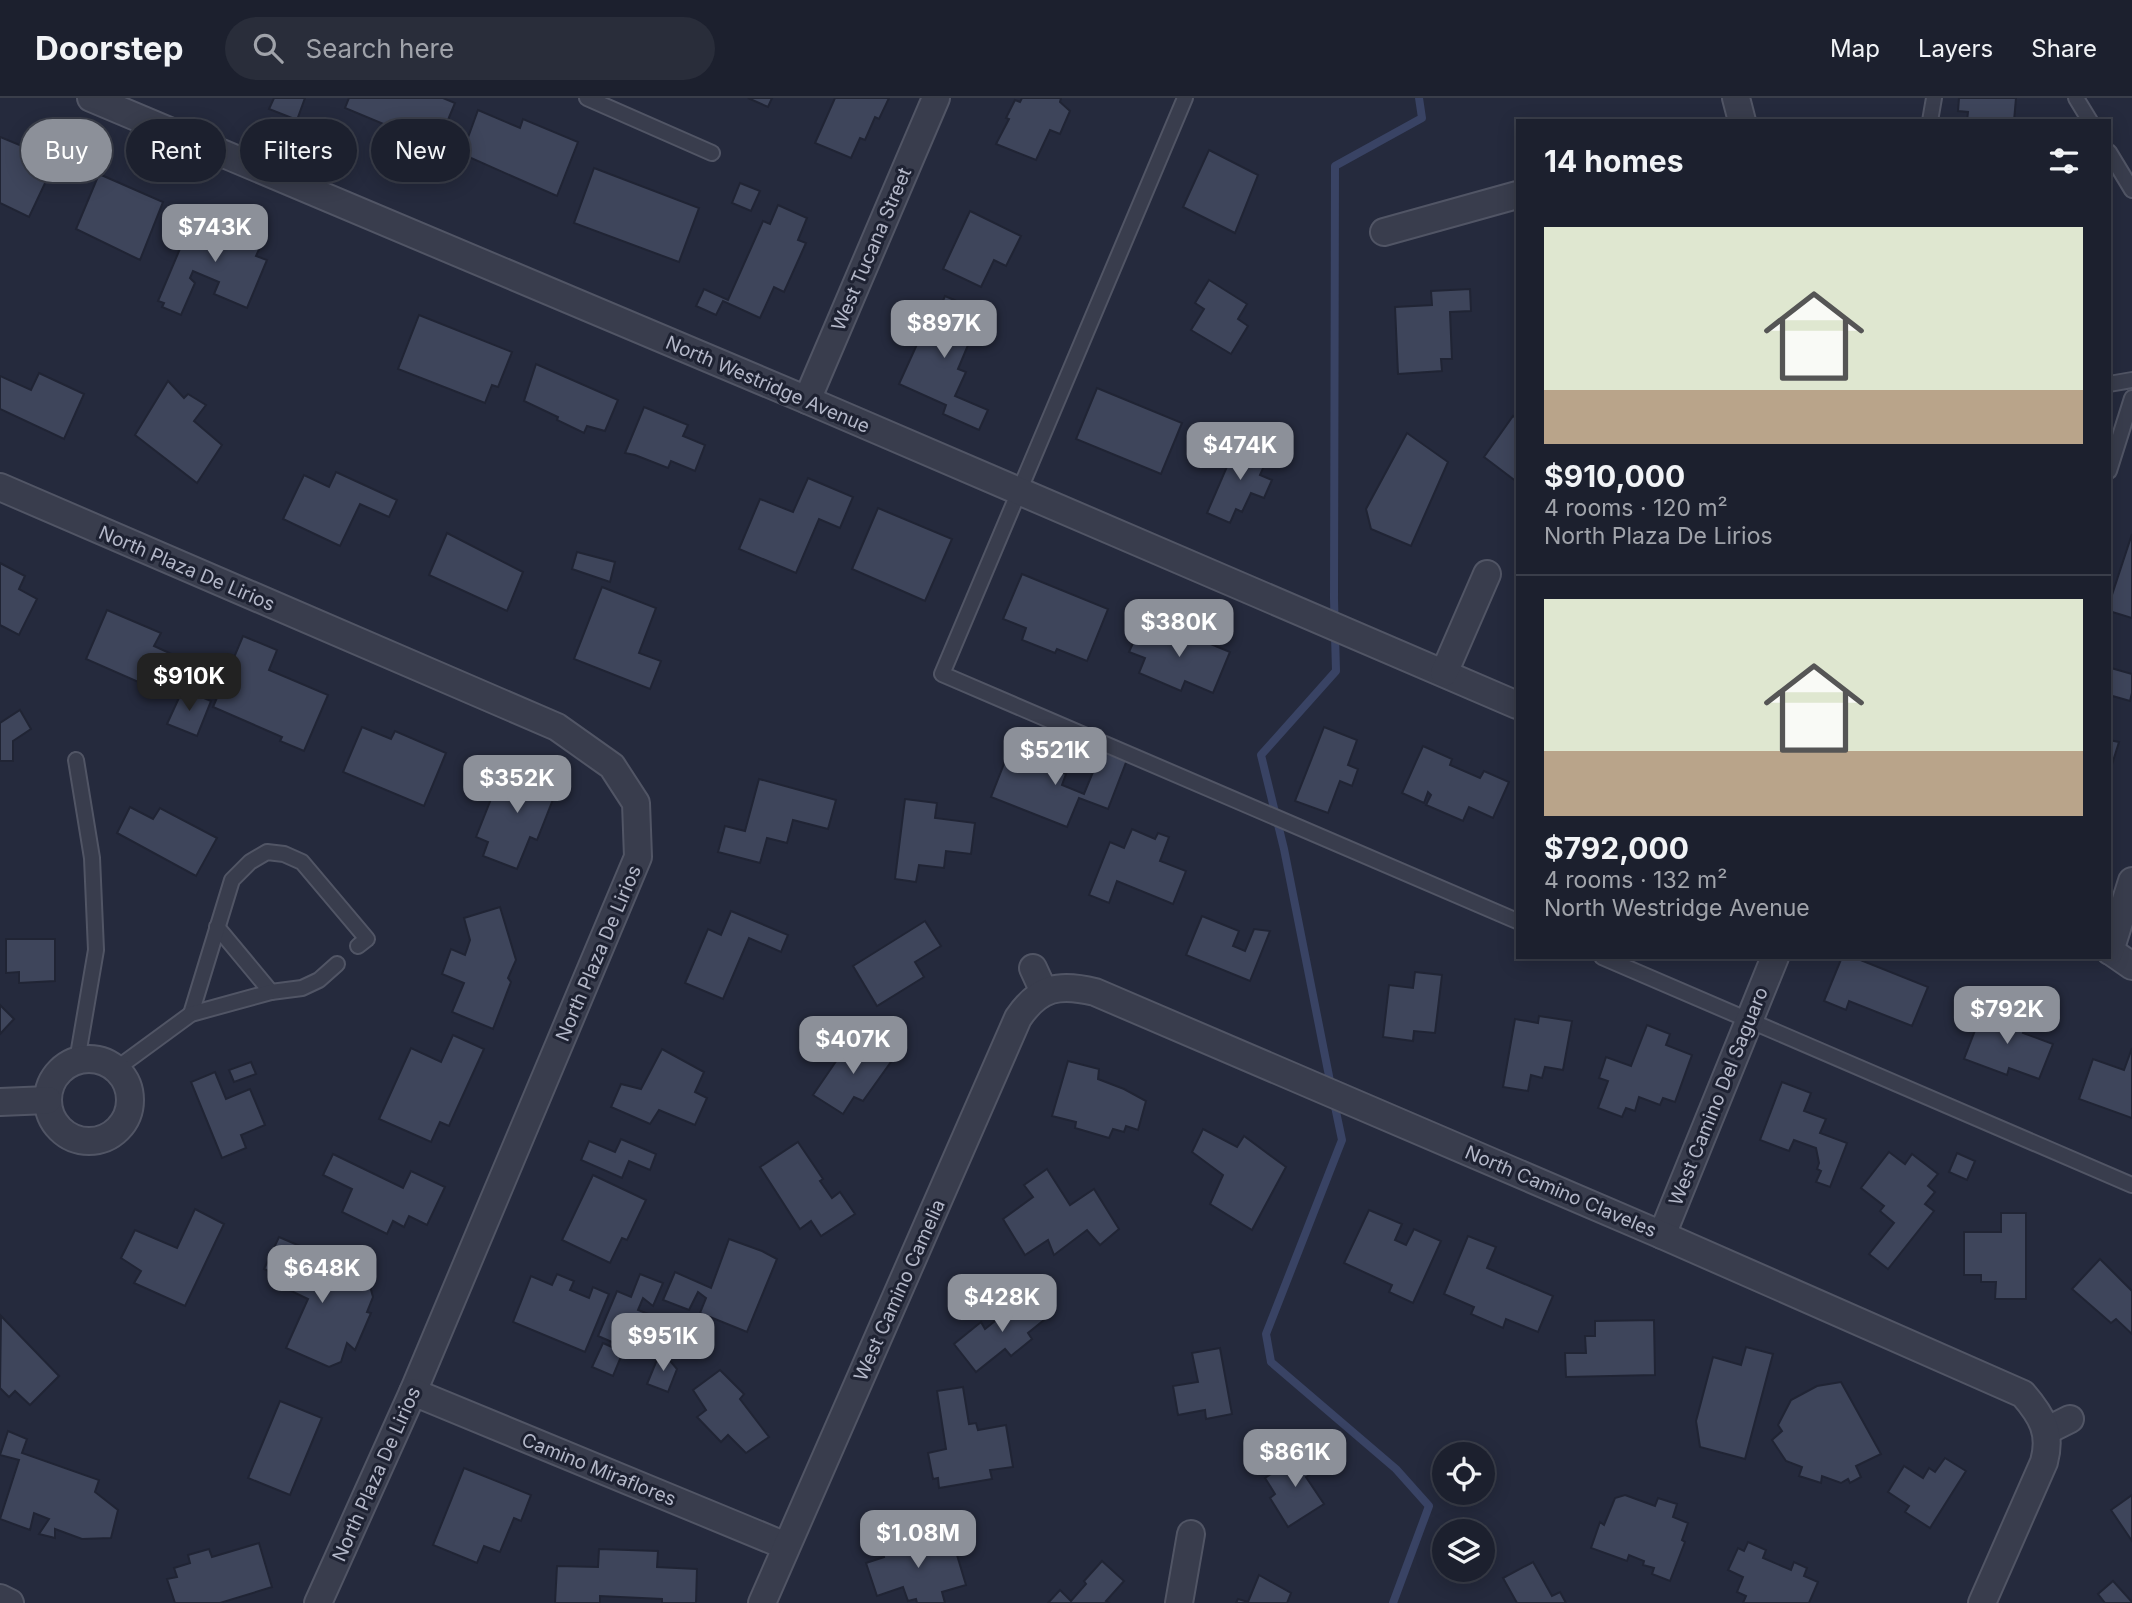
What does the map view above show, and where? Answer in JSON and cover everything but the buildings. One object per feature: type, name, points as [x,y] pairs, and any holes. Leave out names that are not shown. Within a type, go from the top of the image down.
[{"type":"street","name":"North Westridge Avenue","points":[[90,98],[807,400],[1516,705]]},
{"type":"street","name":"West Tucana Street","points":[[807,400],[936,98]]},
{"type":"street","points":[[1736,98],[1741,119]]},
{"type":"street","points":[[1384,232],[1516,195]]},
{"type":"street","name":"North Plaza De Lirios","points":[[0,487],[557,727],[612,766],[636,803],[638,857],[413,1392],[318,1603]]},
{"type":"street","points":[[1444,673],[1487,574]]},
{"type":"street","points":[[2111,945],[2132,882]]},
{"type":"street","points":[[2111,952],[2132,966]]},
{"type":"street","name":"West Camino Del Saguaro","points":[[1662,1235],[1774,959]]},
{"type":"street","points":[[1033,968],[1047,991]]},
{"type":"street","name":"North Camino Claveles","points":[[1047,991],[1063,987],[1095,992],[2012,1388],[2023,1394],[2035,1408],[2046,1432]]},
{"type":"street","name":"West Camino Camelia","points":[[762,1603],[1018,1018],[1027,1004],[1047,991]]},
{"type":"street","points":[[90,1059],[104,1062],[116,1069],[130,1092],[130,1106],[117,1130],[106,1138],[93,1141],[66,1135],[56,1126],[50,1113],[50,1087],[56,1076],[77,1061],[90,1059]]},
{"type":"street","points":[[0,1102],[48,1100]]},
{"type":"street","name":"Camino Miraflores","points":[[413,1392],[786,1546]]},
{"type":"street","points":[[1982,1603],[2044,1462],[2048,1446],[2046,1432],[2070,1419]]},
{"type":"street","points":[[1179,1603],[1191,1534]]},
{"type":"street","points":[[0,1598],[10,1603]]},
{"type":"lane","points":[[587,98],[712,153]]},
{"type":"lane","points":[[1185,98],[942,674],[1516,921]]},
{"type":"lane","points":[[1930,119],[1934,98]]},
{"type":"lane","points":[[2076,98],[2089,119]]},
{"type":"lane","points":[[2111,155],[2132,190]]},
{"type":"lane","points":[[2111,384],[2132,380]]},
{"type":"lane","points":[[2111,465],[2132,398]]},
{"type":"lane","points":[[76,760],[92,858],[96,950],[77,1061]]},
{"type":"lane","points":[[191,1014],[232,880],[250,862],[267,852],[284,854],[302,862],[367,939],[358,946]]},
{"type":"lane","points":[[217,927],[271,992]]},
{"type":"lane","points":[[1607,959],[2132,1185]]},
{"type":"lane","points":[[116,1069],[191,1014],[271,992],[302,988],[319,979],[337,964]]},
{"type":"waterway","points":[[1331,1086],[1284,849],[1261,755],[1336,671],[1335,166],[1422,118],[1419,98]]},
{"type":"waterway","points":[[1334,1102],[1342,1140],[1266,1334],[1271,1362],[1396,1469],[1429,1506],[1393,1603]]}]
